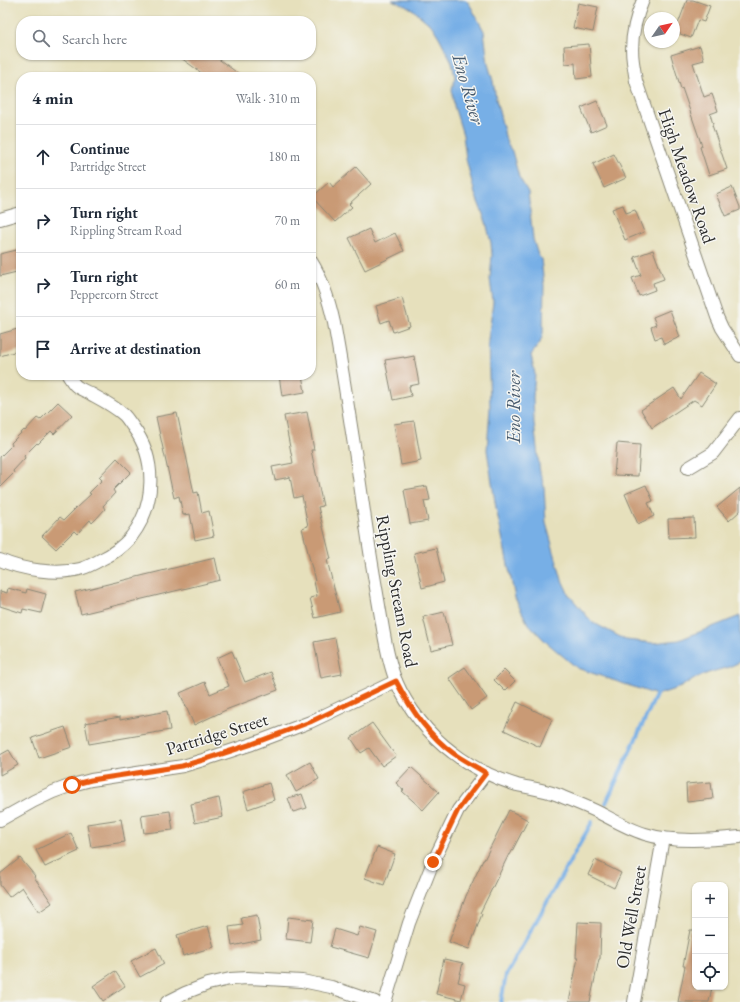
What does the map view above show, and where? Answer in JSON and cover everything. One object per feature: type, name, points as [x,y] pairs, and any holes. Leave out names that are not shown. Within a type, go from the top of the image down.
[{"type":"street","name":"High Meadow Road","points":[[643,0],[637,17],[633,41],[633,61],[636,81],[717,317],[722,328],[740,356]]},
{"type":"street","points":[[0,219],[16,214]]},
{"type":"street","name":"Rippling Stream Road","points":[[316,271],[329,301],[334,323],[377,598],[389,660],[396,681],[404,697],[415,713],[439,741],[452,753],[486,773],[515,784],[554,794],[585,806],[639,832],[663,838],[713,840],[740,837]]},
{"type":"street","points":[[0,560],[19,567],[45,570],[66,571],[80,569],[105,558],[120,547],[131,537],[145,511],[151,485],[150,468],[140,436],[124,415],[110,404],[76,385],[72,380]]},
{"type":"street","points":[[688,468],[713,453],[740,418]]},
{"type":"street","name":"Partridge Street","points":[[0,820],[52,792],[72,785],[91,780],[182,766],[252,744],[310,722],[396,681]]},
{"type":"street","points":[[385,1002],[409,923],[433,862],[458,810],[486,773]]},
{"type":"street","name":"Old Well Street","points":[[634,1002],[663,838]]},
{"type":"street","points":[[167,1002],[208,984],[230,978],[302,981],[331,987],[375,1002]]},
{"type":"water","name":"Eno River","points":[[392,0],[466,0],[484,31],[488,64],[507,144],[512,151],[519,177],[528,192],[533,239],[538,255],[541,259],[544,285],[543,334],[540,343],[531,355],[535,374],[533,397],[534,423],[540,473],[544,486],[546,523],[562,580],[569,595],[592,622],[626,640],[653,643],[679,640],[740,616],[740,662],[693,679],[681,687],[657,695],[577,668],[545,641],[527,622],[515,598],[496,508],[487,450],[490,408],[488,340],[493,302],[490,279],[492,255],[491,243],[486,222],[475,194],[466,159],[463,135],[454,106],[452,89],[455,77],[452,62],[432,26],[412,9]]},
{"type":"building","points":[[687,0],[693,0],[710,6],[704,22],[698,20],[691,38],[680,34],[680,19]]},
{"type":"building","points":[[578,3],[598,7],[593,32],[573,28]]},
{"type":"building","points":[[589,44],[592,77],[576,79],[575,63],[565,64],[564,46]]},
{"type":"building","points":[[700,46],[704,60],[693,63],[704,97],[712,94],[718,111],[710,114],[712,125],[727,169],[709,175],[700,147],[702,146],[682,88],[681,89],[671,55]]},
{"type":"building","points":[[184,60],[220,60],[236,72],[200,72]]},
{"type":"building","points":[[597,101],[607,125],[591,132],[581,108]]},
{"type":"building","points":[[614,154],[626,178],[604,188],[593,164]]},
{"type":"building","points":[[356,167],[371,184],[349,204],[352,207],[335,222],[316,201],[316,193],[329,182],[333,187]]},
{"type":"building","points":[[732,187],[740,210],[725,216],[716,194]]},
{"type":"building","points":[[623,205],[626,213],[635,210],[644,232],[625,240],[612,209]]},
{"type":"building","points":[[369,229],[375,243],[395,233],[404,251],[365,270],[349,238]]},
{"type":"building","points":[[16,250],[16,272],[0,276],[0,254]]},
{"type":"building","points":[[653,250],[664,279],[653,283],[655,290],[639,296],[632,278],[641,275],[634,257]]},
{"type":"building","points":[[402,298],[410,326],[393,332],[389,320],[381,323],[376,306]]},
{"type":"building","points":[[670,310],[680,337],[664,344],[661,337],[655,339],[651,327],[656,325],[653,317]]},
{"type":"building","points":[[16,329],[16,351],[0,356],[0,334]]},
{"type":"building","points":[[414,356],[419,384],[409,386],[411,396],[393,400],[385,360]]},
{"type":"building","points":[[699,373],[716,384],[702,405],[694,400],[652,428],[641,410],[674,388],[681,399]]},
{"type":"building","points":[[280,380],[303,380],[305,392],[282,396]]},
{"type":"building","points":[[58,402],[72,415],[54,434],[51,431],[24,456],[25,458],[13,471],[14,473],[0,487],[0,457],[24,430],[25,431],[37,418],[40,420]]},
{"type":"building","points":[[307,412],[314,450],[311,450],[323,506],[318,507],[331,559],[327,560],[340,612],[315,618],[310,598],[317,596],[315,581],[302,528],[308,526],[302,496],[294,498],[290,477],[275,480],[272,467],[293,463],[284,416]]},
{"type":"building","points":[[177,413],[194,493],[198,492],[202,513],[209,511],[214,536],[195,540],[190,514],[183,515],[179,496],[174,498],[156,417]]},
{"type":"building","points":[[414,421],[421,461],[401,465],[394,424]]},
{"type":"building","points":[[617,443],[640,445],[638,476],[614,475]]},
{"type":"building","points":[[117,458],[131,472],[113,490],[115,493],[103,506],[105,509],[96,519],[92,523],[90,520],[77,534],[74,531],[56,549],[42,536],[60,517],[64,520],[91,494],[89,493],[102,480],[99,477]]},
{"type":"building","points":[[646,485],[653,501],[648,503],[654,516],[638,524],[625,494]]},
{"type":"building","points":[[427,486],[430,500],[424,501],[428,521],[410,524],[404,490]]},
{"type":"building","points":[[740,488],[740,511],[729,521],[717,507]]},
{"type":"building","points":[[694,518],[695,537],[669,538],[668,519]]},
{"type":"building","points":[[436,548],[444,582],[422,588],[414,553]]},
{"type":"building","points":[[215,558],[220,580],[81,614],[75,592]]},
{"type":"building","points":[[8,588],[26,593],[27,589],[46,594],[41,613],[23,609],[22,613],[0,606],[0,591],[7,593]]},
{"type":"building","points":[[444,612],[452,645],[431,650],[423,617]]},
{"type":"building","points":[[335,638],[342,674],[321,678],[314,642]]},
{"type":"building","points":[[232,651],[245,682],[271,672],[278,690],[228,709],[194,725],[180,693],[205,682],[210,694],[229,686],[217,658]]},
{"type":"building","points":[[465,667],[487,698],[471,710],[449,678]]},
{"type":"building","points":[[504,670],[515,681],[505,691],[494,680]]},
{"type":"building","points":[[517,702],[552,719],[540,747],[504,730]]},
{"type":"building","points":[[167,711],[170,730],[89,744],[85,723],[120,717],[120,720]]},
{"type":"building","points":[[372,723],[396,756],[382,766],[369,748],[361,753],[351,738]]},
{"type":"building","points":[[65,727],[72,747],[39,758],[32,738]]},
{"type":"building","points":[[9,750],[18,765],[0,775],[0,755]]},
{"type":"building","points":[[310,762],[319,779],[296,792],[287,775]]},
{"type":"building","points":[[411,767],[439,792],[423,810],[402,791],[404,790],[396,783]]},
{"type":"building","points":[[711,782],[713,799],[687,802],[686,784]]},
{"type":"building","points":[[269,783],[274,800],[248,809],[243,792]]},
{"type":"building","points":[[302,794],[307,808],[293,812],[288,798]]},
{"type":"building","points":[[219,798],[223,817],[195,823],[191,804]]},
{"type":"building","points":[[509,810],[528,820],[510,855],[509,854],[480,913],[482,914],[469,949],[449,942],[466,896]]},
{"type":"building","points":[[170,811],[173,830],[144,833],[141,815]]},
{"type":"building","points":[[121,819],[125,842],[91,847],[87,824]]},
{"type":"building","points":[[71,833],[79,851],[45,867],[36,850]]},
{"type":"building","points":[[377,847],[395,854],[384,885],[365,878]]},
{"type":"building","points":[[20,858],[35,876],[34,877],[52,903],[39,912],[22,887],[9,897],[0,885],[0,874]]},
{"type":"building","points":[[595,860],[621,873],[614,888],[588,875]]},
{"type":"building","points":[[257,915],[261,940],[232,946],[229,927],[243,925],[241,918]]},
{"type":"building","points":[[288,917],[313,920],[310,942],[286,939]]},
{"type":"building","points":[[578,922],[601,923],[600,959],[590,1002],[569,1002],[578,958],[576,958]]},
{"type":"building","points":[[208,926],[214,947],[183,956],[177,935]]},
{"type":"building","points":[[360,927],[377,932],[369,958],[330,947],[335,929],[357,936]]},
{"type":"building","points":[[690,930],[692,930],[692,990],[711,990],[709,1002],[678,1002],[685,966],[683,966]]},
{"type":"building","points":[[156,948],[164,964],[140,977],[131,961]]},
{"type":"building","points":[[444,959],[463,963],[458,982],[465,984],[461,1000],[436,994]]},
{"type":"building","points":[[115,971],[125,986],[103,1001],[93,986]]},
{"type":"waterway","points":[[606,803],[658,691]]},
{"type":"waterway","points":[[501,1002],[506,975],[592,822]]},
{"type":"route","points":[[72,785],[91,780],[182,766],[203,760],[252,744],[310,722],[396,681],[404,697],[415,713],[439,741],[452,753],[486,773],[458,810],[433,862]]}]
